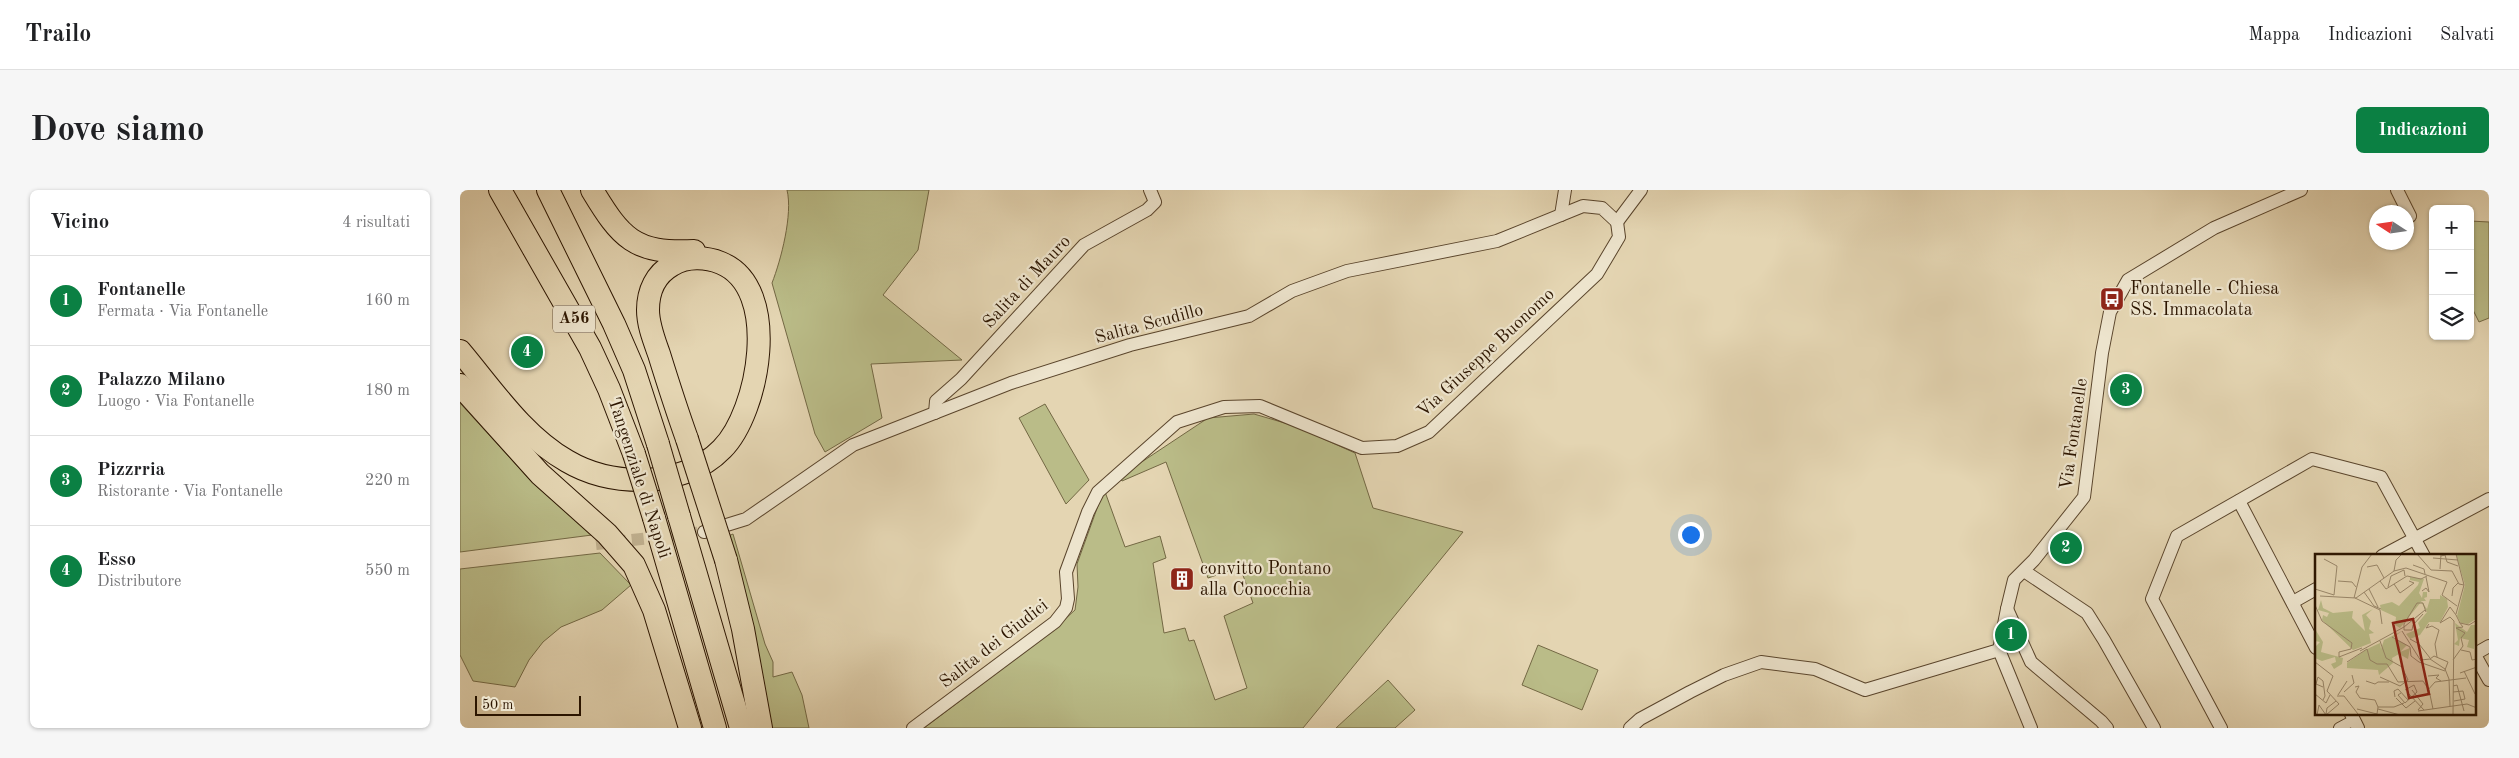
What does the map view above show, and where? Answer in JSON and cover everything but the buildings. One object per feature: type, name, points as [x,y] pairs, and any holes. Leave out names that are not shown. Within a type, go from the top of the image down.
[{"type":"highway","name":"Tangenziale di Napoli","points":[[500,190],[590,348],[609,389],[634,454],[715,728]]},
{"type":"highway","name":"Tangenziale di Napoli","points":[[548,190],[614,324],[634,370],[658,444],[741,728]]},
{"type":"highway","points":[[460,364],[534,448],[553,463],[594,482],[640,490],[674,486],[708,472],[731,452],[742,439],[757,410],[766,358],[764,316],[754,280],[739,263],[720,254],[701,250],[663,252],[642,246],[614,226],[592,190]]},
{"type":"highway","points":[[460,351],[529,432],[567,462],[599,474],[623,479],[651,480],[688,471],[714,456],[736,432],[747,411],[756,371],[758,328],[749,292],[739,275],[715,261],[694,258],[674,263],[655,281],[648,300],[648,321],[687,439],[726,560],[743,629],[761,728]]},
{"type":"highway","points":[[460,385],[540,474],[607,534],[634,565],[654,610],[690,728]]},
{"type":"street","name":"Salita di Mauro","points":[[934,413],[936,401],[961,378],[1084,245],[1155,202],[1150,190]]},
{"type":"street","points":[[1561,215],[1565,190]]},
{"type":"street","points":[[1617,222],[1641,190]]},
{"type":"street","name":"Via Fontanelle","points":[[1999,650],[2014,580],[2024,571],[2084,497],[2102,353],[2110,312],[2128,280],[2214,228],[2301,190]]},
{"type":"street","points":[[2397,190],[2404,205]]},
{"type":"street","name":"Salita Scudillo","points":[[704,532],[746,518],[853,445],[1011,383],[1130,345],[1249,316],[1292,292],[1347,271],[1497,241],[1583,206],[1602,208],[1617,222]]},
{"type":"street","name":"Via Giuseppe Buonomo","points":[[1066,572],[1088,512],[1098,492],[1177,422],[1224,407],[1260,406],[1362,448],[1398,446],[1429,432],[1597,274],[1618,237],[1617,222]]},
{"type":"street","points":[[2221,728],[2152,599],[2177,536],[2312,459],[2381,477],[2423,554]]},
{"type":"street","points":[[2386,554],[2489,499]]},
{"type":"street","points":[[2239,501],[2315,646]]},
{"type":"street","points":[[2024,571],[2087,613],[2154,728]]},
{"type":"street","name":"Salita dei Giudici","points":[[913,728],[1055,622],[1066,608],[1068,599],[1066,572]]},
{"type":"street","points":[[2293,602],[2315,590]]},
{"type":"street","points":[[2007,609],[2031,662],[2102,721],[2107,728]]},
{"type":"street","points":[[2476,653],[2489,646]]},
{"type":"street","points":[[1630,728],[1640,719],[1690,692],[1724,675],[1761,662],[1815,669],[1865,690],[1999,650],[2031,728]]},
{"type":"street","points":[[2476,656],[2489,680]]},
{"type":"street","points":[[2339,728],[2357,719]]},
{"type":"green space","points":[[787,190],[929,190],[918,250],[883,295],[962,360],[871,364],[882,418],[825,452],[815,434],[772,283],[779,262],[787,224]]},
{"type":"green space","points":[[2474,221],[2489,222],[2489,318],[2479,322],[2474,312]]},
{"type":"green space","points":[[460,403],[530,480],[592,535],[460,552]]},
{"type":"green space","points":[[1045,404],[1089,480],[1066,504],[1019,418]]},
{"type":"green space","points":[[1254,414],[1295,426],[1355,453],[1373,508],[1463,532],[1303,728],[924,728],[1051,632],[1075,610],[1078,587],[1077,564],[1104,489],[1125,547],[1160,536],[1166,558],[1153,563],[1164,633],[1185,628],[1189,641],[1194,640],[1215,700],[1247,688],[1224,616],[1253,603],[1240,567],[1208,578],[1166,462],[1122,481],[1119,477],[1208,418]]},
{"type":"green space","points":[[733,534],[765,644],[773,662],[773,677],[792,672],[802,695],[809,728],[771,728],[726,537]]},
{"type":"green space","points":[[600,553],[631,585],[602,610],[561,627],[543,642],[529,660],[515,687],[473,681],[460,655],[460,569]]},
{"type":"green space","points":[[1538,645],[1598,670],[1582,710],[1522,685]]},
{"type":"green space","points":[[1388,680],[1415,710],[1395,728],[1336,728]]},
{"type":"tunnel","points":[[596,544],[704,532]]},
{"type":"place","name":"Fontanelle - Chiesa SS. Immacolata","points":[[2112,299]]},
{"type":"place","name":"Esso","points":[[527,352]]},
{"type":"place","name":"Pizzrria","points":[[2126,390]]},
{"type":"place","name":"Palazzo Milano","points":[[2066,548]]},
{"type":"place","name":"convitto Pontano alla Conocchia","points":[[1182,579]]},
{"type":"place","name":"Fontanelle","points":[[2011,635]]}]
